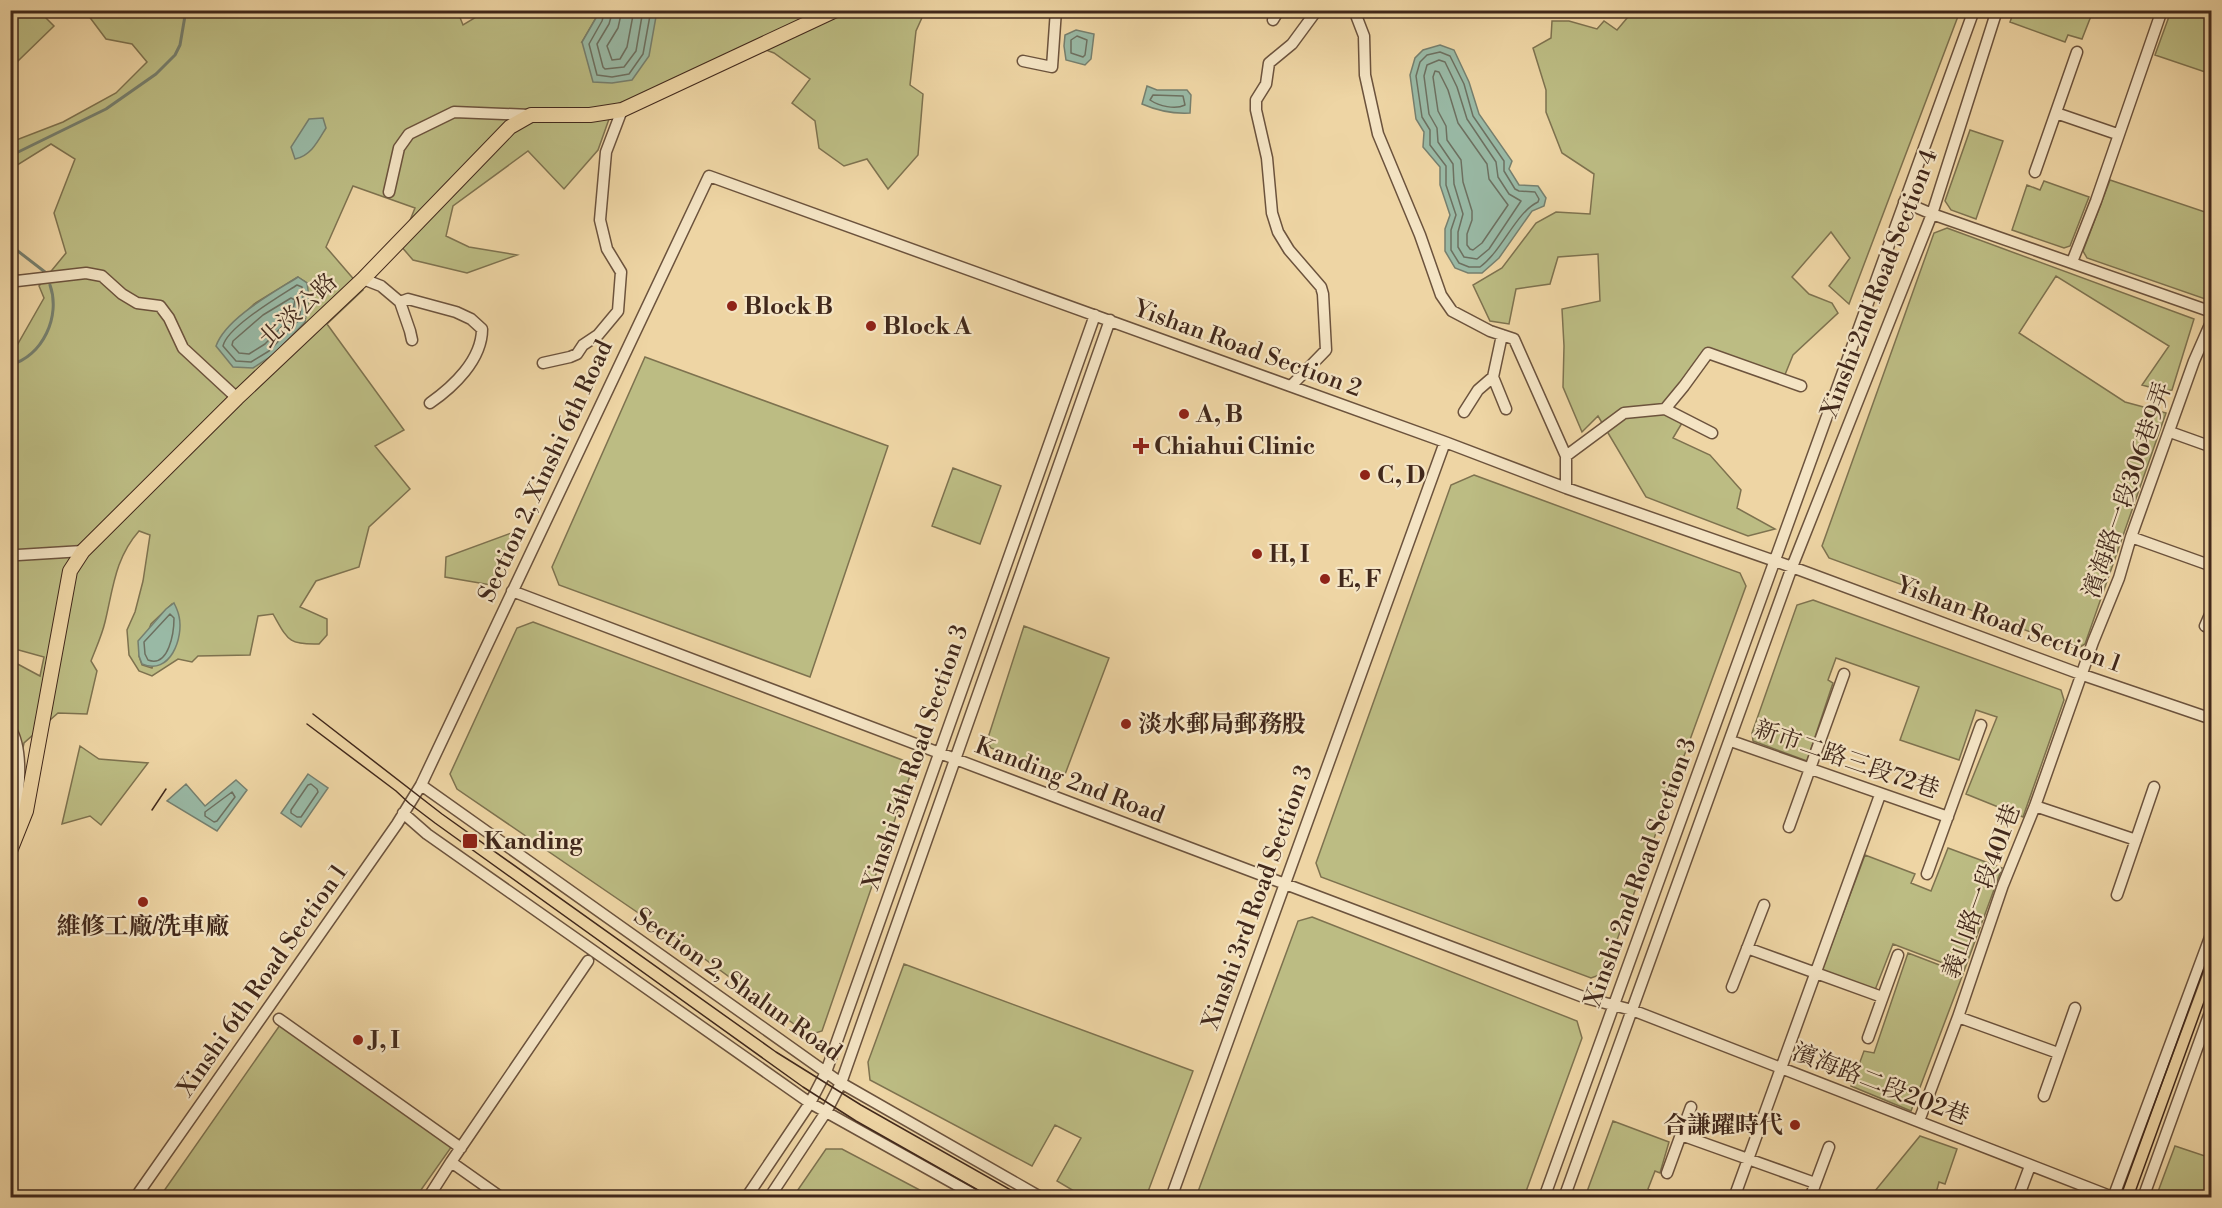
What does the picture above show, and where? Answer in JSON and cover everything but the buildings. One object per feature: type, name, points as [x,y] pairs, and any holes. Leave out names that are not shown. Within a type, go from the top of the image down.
[{"type":"main road","points":[[531,115],[590,115],[622,110],[836,10]]},
{"type":"main road","name":"北淡公路","points":[[11,850],[26,811],[70,571],[83,551],[237,398],[363,279],[510,127],[531,115]]},
{"type":"street","points":[[1023,61],[1052,67],[1056,10]]},
{"type":"street","points":[[1291,386],[1326,350],[1323,294],[1321,287],[1289,250],[1278,232],[1272,213],[1267,158],[1256,110],[1256,100],[1266,84],[1269,63],[1292,44],[1317,10]]},
{"type":"street","points":[[1354,10],[1364,36],[1365,75],[1378,134],[1420,235],[1441,295],[1452,310],[1514,339],[1566,456],[1566,488]]},
{"type":"street","name":"Xinshi 2nd Road Section 4","points":[[1773,561],[1974,10]]},
{"type":"street","name":"Xinshi 2nd Road Section 4","points":[[1792,567],[1932,214],[1997,10]]},
{"type":"street","points":[[2072,262],[2096,201],[2117,134],[2162,10]]},
{"type":"street","points":[[2035,172],[2078,52]]},
{"type":"street","points":[[543,363],[577,354],[583,345],[598,335],[618,311],[621,272],[607,249],[600,220],[606,152],[622,110]]},
{"type":"street","points":[[389,192],[399,148],[409,134],[454,112],[531,115]]},
{"type":"street","points":[[2056,113],[2117,134]]},
{"type":"street","name":"Yishan Road Section 2","points":[[709,176],[1773,561]]},
{"type":"street","name":"Section 2, Xinshi 6th Road","points":[[421,785],[709,176]]},
{"type":"street","points":[[1905,202],[1932,214],[2211,312]]},
{"type":"street","points":[[10,276],[18,281],[86,273],[102,276],[122,294],[137,303],[160,306],[169,318],[183,348],[237,398]]},
{"type":"street","points":[[363,279],[381,286],[400,302],[412,340]]},
{"type":"street","points":[[400,302],[408,299],[456,312],[471,319],[482,329],[482,338],[471,363],[447,391],[430,404]]},
{"type":"street","name":"Xinshi 5th Road Section 3","points":[[746,1197],[810,1103],[826,1072],[1095,315]]},
{"type":"street","name":"Xinshi 5th Road Section 3","points":[[769,1197],[826,1112],[841,1083],[1110,320]]},
{"type":"street","name":"濱海路一段306巷9弄","points":[[2083,675],[2194,361],[2211,320]]},
{"type":"street","points":[[1502,335],[1493,376],[1506,409]]},
{"type":"street","points":[[1665,409],[1708,353],[1801,386]]},
{"type":"street","points":[[1464,412],[1478,390],[1493,376]]},
{"type":"street","points":[[1566,456],[1624,413],[1665,409],[1712,433]]},
{"type":"street","points":[[2170,432],[2211,447]]},
{"type":"street","name":"Xinshi 3rd Road Section 3","points":[[1171,1197],[1444,442]]},
{"type":"street","points":[[2131,537],[2211,566]]},
{"type":"street","points":[[10,553],[18,555],[83,551]]},
{"type":"street","name":"Yishan Road Section 1","points":[[1773,561],[2083,675],[2211,719]]},
{"type":"street","name":"Xinshi 2nd Road Section 3","points":[[1544,1197],[1773,561]]},
{"type":"street","name":"Xinshi 2nd Road Section 3","points":[[1564,1197],[1731,741],[1792,567]]},
{"type":"street","name":"Kanding 2nd Road","points":[[512,591],[1586,998],[1614,1006]]},
{"type":"street","points":[[2205,626],[2211,610]]},
{"type":"street","points":[[1789,827],[1844,674]]},
{"type":"street","name":"義山路一段401巷","points":[[1919,1121],[1958,1017],[2003,885],[2083,675]]},
{"type":"street","name":"新市二路三段72巷","points":[[1928,874],[1981,724]]},
{"type":"street","points":[[10,728],[17,738],[18,755],[11,850]]},
{"type":"street","name":"新市二路三段72巷","points":[[1731,741],[1948,817]]},
{"type":"street","name":"Xinshi 6th Road Section 1","points":[[135,1197],[404,813],[421,785]]},
{"type":"street","name":"Section 2, Shalun Road","points":[[421,785],[841,1083],[1042,1197]]},
{"type":"street","points":[[2117,895],[2154,787]]},
{"type":"street","points":[[1734,1197],[1880,795]]},
{"type":"street","points":[[2035,806],[2136,840]]},
{"type":"street","points":[[404,813],[428,834],[810,1103],[980,1197]]},
{"type":"street","points":[[1732,987],[1764,905]]},
{"type":"street","points":[[2114,1197],[2211,932]]},
{"type":"street","points":[[1747,948],[1882,997]]},
{"type":"street","points":[[1868,1038],[1898,955]]},
{"type":"street","points":[[428,1197],[588,960]]},
{"type":"street","name":"濱海路二段202巷","points":[[1614,1006],[1632,1010],[2114,1197]]},
{"type":"street","points":[[2144,1197],[2211,1007]]},
{"type":"street","points":[[2044,1096],[2075,1008]]},
{"type":"street","points":[[1958,1017],[2058,1053]]},
{"type":"street","points":[[279,1019],[460,1148]]},
{"type":"street","points":[[1667,1173],[1691,1107]]},
{"type":"street","points":[[1681,1134],[1815,1183]]},
{"type":"street","points":[[1810,1197],[1829,1147]]},
{"type":"street","points":[[451,1162],[502,1197]]},
{"type":"street","points":[[2018,1197],[2030,1166]]},
{"type":"green space","points":[[11,10],[39,11],[54,26],[18,61],[11,73]]},
{"type":"green space","points":[[457,10],[463,25],[486,11],[600,11],[582,42],[653,26],[657,11],[925,11],[916,31],[910,85],[923,94],[918,155],[888,189],[867,159],[844,166],[819,148],[815,121],[792,103],[810,79],[774,53],[753,45],[661,88],[614,105],[598,150],[564,189],[528,151],[453,206],[446,236],[469,247],[517,255],[467,273],[413,260],[400,245],[415,208],[353,186],[326,247],[363,290],[327,324],[404,430],[375,446],[410,489],[369,527],[359,567],[316,581],[300,607],[327,619],[327,635],[319,644],[295,642],[286,635],[273,614],[258,616],[250,655],[198,656],[192,662],[178,659],[152,676],[139,671],[129,655],[127,630],[135,612],[143,581],[150,535],[139,531],[120,563],[104,627],[91,661],[97,671],[87,714],[58,713],[24,743],[14,789],[10,789],[11,356],[44,298],[39,286],[66,253],[54,213],[75,159],[51,144],[11,169],[11,142],[63,122],[116,93],[147,62],[132,44],[106,39],[85,11]],"holes":[[[298,277],[307,283],[241,317],[254,304]],[[171,605],[152,668],[142,665],[139,656],[151,624]],[[15,649],[44,657],[40,676],[12,661]]]},
{"type":"green space","points":[[2014,10],[2093,11],[2082,39],[2068,35],[2065,42],[2010,22]]},
{"type":"green space","points":[[1633,11],[1960,11],[1849,304],[1829,286],[1850,258],[1831,232],[1792,277],[1809,294],[1832,303],[1838,313],[1793,355],[1782,382],[1708,349],[1667,404],[1682,423],[1673,438],[1710,455],[1741,490],[1737,508],[1775,529],[1748,536],[1646,497],[1598,416],[1582,432],[1563,387],[1562,309],[1600,301],[1598,254],[1558,257],[1550,284],[1516,289],[1509,324],[1490,321],[1473,285],[1502,268],[1536,223],[1556,212],[1590,214],[1594,174],[1562,153],[1546,112],[1546,90],[1533,48],[1551,38],[1552,21],[1569,21],[1597,29],[1604,21],[1617,30]]},
{"type":"green space","points":[[2171,11],[2196,11],[2211,17],[2211,74],[2155,55]]},
{"type":"green space","points":[[1970,130],[2003,141],[1976,219],[1951,210],[1945,201]]},
{"type":"green space","points":[[2110,180],[2211,214],[2211,301],[2087,258],[2083,251]]},
{"type":"green space","points":[[2044,181],[2089,197],[2070,246],[2064,248],[2012,230],[2027,185],[2040,190]]},
{"type":"green space","points":[[1947,228],[2194,319],[2172,390],[2164,391],[2142,385],[2169,346],[2056,276],[2019,333],[2125,402],[2166,413],[2085,644],[2077,649],[1829,558],[1822,546],[1934,233]]},
{"type":"green space","points":[[645,357],[888,446],[810,677],[559,585],[552,567]]},
{"type":"green space","points":[[953,468],[1001,486],[980,544],[932,526]]},
{"type":"green space","points":[[1474,475],[1740,573],[1746,586],[1605,973],[1591,978],[1321,877],[1316,863],[1451,485]]},
{"type":"green space","points":[[517,531],[491,585],[445,577],[446,557]]},
{"type":"green space","points":[[1813,600],[2061,690],[2064,700],[2023,817],[1966,794],[1997,717],[1976,710],[1959,760],[1900,740],[1919,687],[1836,658],[1828,680],[1833,683],[1807,761],[1753,741],[1752,733],[1797,605]]},
{"type":"green space","points":[[533,622],[905,761],[912,770],[822,1031],[809,1035],[691,949],[457,789],[450,774],[517,628]]},
{"type":"green space","points":[[1024,626],[1109,658],[1064,777],[991,748],[987,741]]},
{"type":"green space","points":[[80,746],[99,759],[148,763],[101,825],[90,816],[62,824]]},
{"type":"green space","points":[[1948,848],[2002,868],[1964,971],[1893,944],[1875,990],[1822,970],[1865,855],[1915,874],[1911,883],[1931,891]]},
{"type":"green space","points":[[1312,917],[1577,1021],[1582,1038],[1524,1197],[1196,1197],[1298,921]]},
{"type":"green space","points":[[1908,953],[1963,974],[1911,1111],[1851,1086],[1864,1051],[1874,1053]]},
{"type":"green space","points":[[904,964],[1193,1071],[1146,1197],[1084,1197],[1057,1181],[1081,1138],[1055,1125],[1032,1166],[870,1080],[868,1062]]},
{"type":"green space","points":[[280,1025],[452,1146],[416,1197],[159,1198]]},
{"type":"green space","points":[[1613,1121],[1669,1142],[1660,1173],[1655,1171],[1648,1189],[1656,1193],[1655,1197],[1585,1197]]},
{"type":"green space","points":[[1920,1136],[1957,1149],[1945,1184],[1939,1182],[1935,1197],[1870,1197]]},
{"type":"green space","points":[[2175,1146],[2211,1158],[2211,1197],[2156,1197]]},
{"type":"green space","points":[[826,1149],[842,1149],[933,1197],[793,1197]]},
{"type":"water","points":[[600,11],[657,11],[649,56],[632,80],[612,83],[593,82],[582,42]]},
{"type":"water","points":[[1076,30],[1094,34],[1091,59],[1085,65],[1066,60],[1065,35]]},
{"type":"water","points":[[1440,45],[1454,50],[1469,82],[1479,114],[1512,161],[1509,169],[1519,185],[1538,186],[1546,198],[1544,206],[1532,211],[1499,258],[1482,273],[1468,273],[1455,268],[1445,251],[1445,229],[1450,215],[1440,185],[1440,167],[1423,147],[1424,132],[1416,119],[1410,75],[1415,58],[1423,50]]},
{"type":"water","points":[[1147,86],[1157,90],[1187,90],[1191,95],[1190,113],[1165,112],[1142,104]]},
{"type":"water","points":[[323,118],[326,128],[317,143],[305,155],[295,159],[291,147],[309,119]]},
{"type":"water","points":[[298,277],[307,283],[309,297],[305,322],[273,355],[253,368],[233,367],[216,346],[221,336],[251,307]]},
{"type":"water","points":[[174,603],[179,614],[180,625],[173,653],[160,665],[142,664],[138,641]]},
{"type":"water","points":[[308,774],[328,788],[301,827],[281,813]]},
{"type":"water","points":[[236,780],[247,790],[217,831],[167,801],[186,784],[205,806]]},
{"type":"waterway","points":[[10,156],[106,109],[156,74],[175,55],[180,45],[186,10]]},
{"type":"waterway","points":[[10,245],[45,272]]},
{"type":"waterway","points":[[10,365],[32,353],[47,333],[53,309],[50,285]]},
{"type":"tram line","points":[[313,714],[442,814],[776,1052],[861,1105],[1025,1198]]},
{"type":"tram line","points":[[307,724],[435,823],[803,1087],[856,1121],[992,1198]]},
{"type":"tram line","points":[[152,810],[166,789]]},
{"type":"tram line","points":[[2120,1198],[2212,946]]},
{"type":"tram line","points":[[2133,1198],[2212,980]]},
{"type":"place","name":"Block B","points":[[732,306]]},
{"type":"place","name":"Block A","points":[[871,326]]},
{"type":"place","name":"A, B","points":[[1184,414]]},
{"type":"place","name":"Chiahui Clinic","points":[[1141,446]]},
{"type":"place","name":"C, D","points":[[1365,475]]},
{"type":"place","name":"H, I","points":[[1257,554]]},
{"type":"place","name":"E, F","points":[[1325,579]]},
{"type":"place","name":"淡水郵局郵務股","points":[[1126,724]]},
{"type":"place","name":"Kanding","points":[[470,841]]},
{"type":"place","name":"維修工廠/洗車廠","points":[[143,902]]},
{"type":"place","name":"J, I","points":[[358,1040]]},
{"type":"place","name":"合謙躍時代","points":[[1795,1125]]}]
